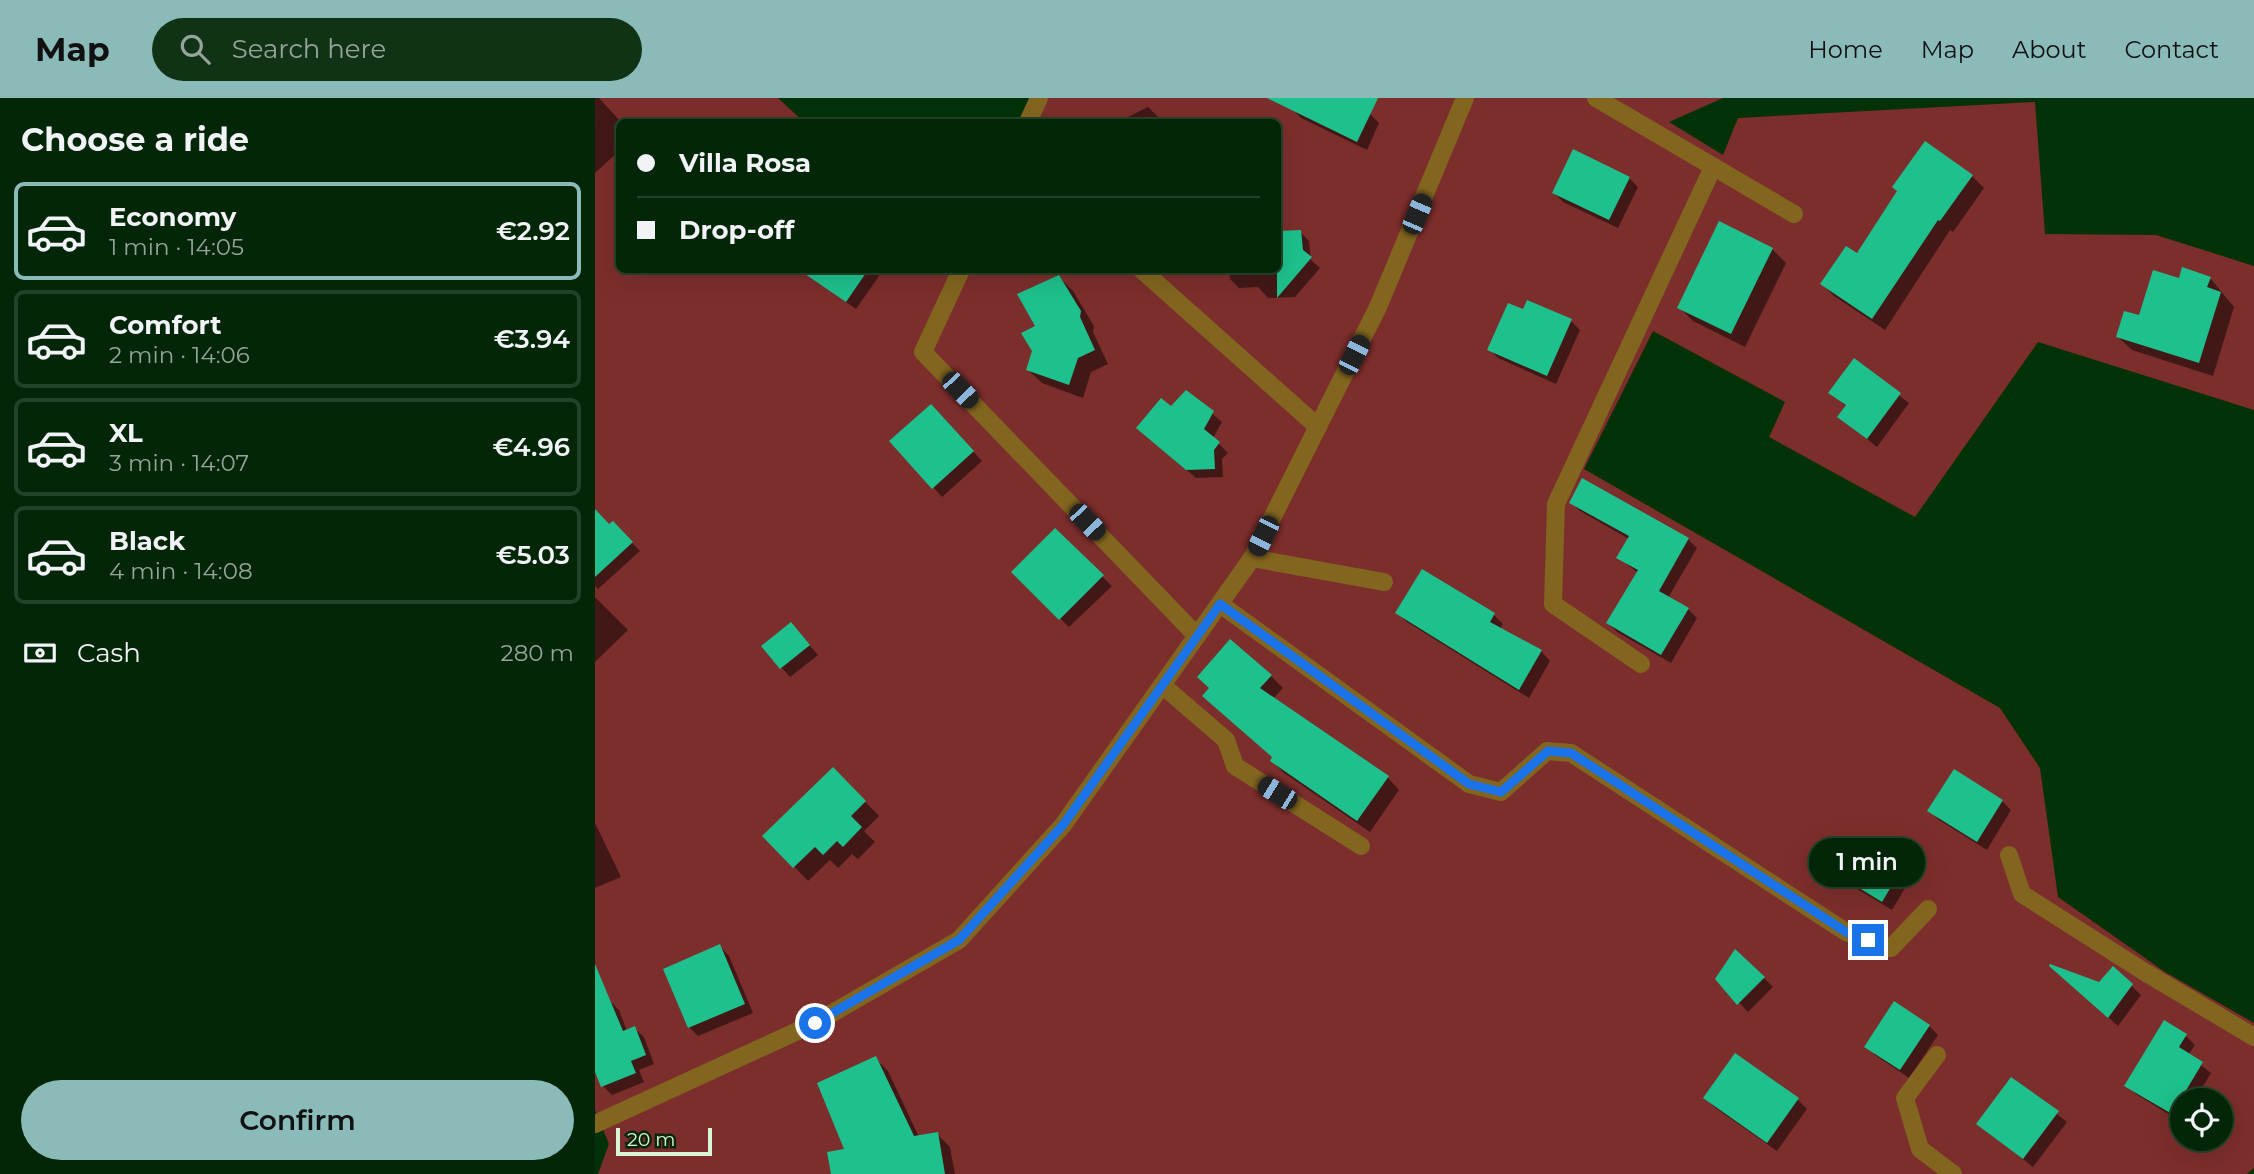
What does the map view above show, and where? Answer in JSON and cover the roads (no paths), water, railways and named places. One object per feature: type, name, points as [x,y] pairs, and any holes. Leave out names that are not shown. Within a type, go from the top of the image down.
[{"type":"street","points":[[1029,119],[1039,98]]},
{"type":"street","points":[[595,1125],[815,1023],[959,940],[1063,825],[1252,558],[1378,307],[1465,98]]},
{"type":"street","points":[[1596,98],[1794,214]]},
{"type":"street","points":[[1641,664],[1553,604],[1556,504],[1713,167]]},
{"type":"street","points":[[960,273],[923,352],[1197,636]]},
{"type":"street","points":[[1145,273],[1318,427]]},
{"type":"street","points":[[1252,558],[1384,582]]},
{"type":"street","points":[[1220,604],[1469,784],[1501,792],[1548,751],[1571,753],[1846,932],[1891,948],[1927,909]]},
{"type":"street","points":[[1162,685],[1226,740],[1235,766],[1361,846]]},
{"type":"street","points":[[2009,855],[2022,894],[2254,1037]]},
{"type":"street","points":[[1937,1055],[1905,1098],[1920,1149],[1953,1174]]}]
